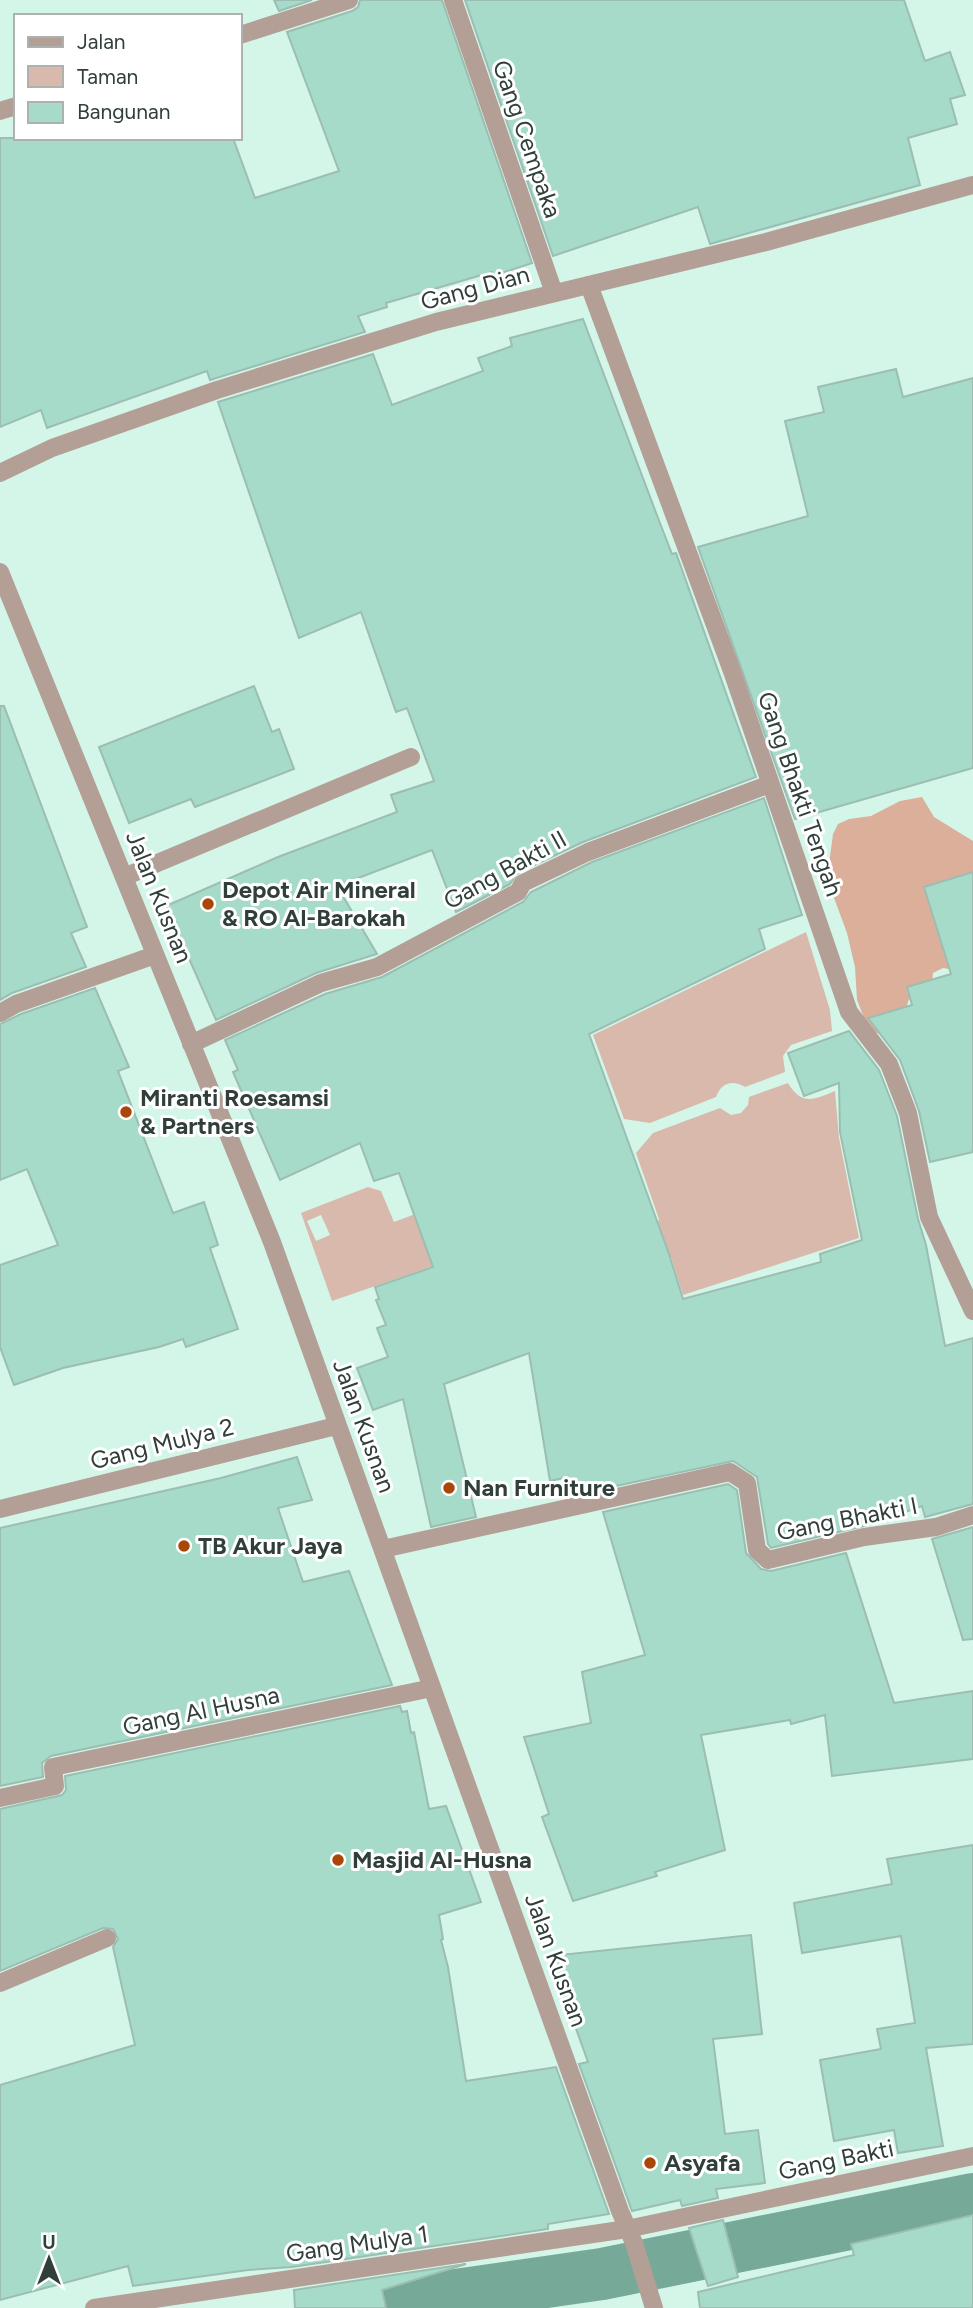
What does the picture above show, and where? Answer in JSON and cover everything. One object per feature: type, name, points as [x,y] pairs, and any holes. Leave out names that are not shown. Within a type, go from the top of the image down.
[{"type":"street","points":[[242,34],[349,0]]},
{"type":"street","name":"Gang Cempaka","points":[[453,0],[554,293]]},
{"type":"street","name":"Gang Dian","points":[[0,473],[52,448],[217,390],[436,322],[766,242],[973,185]]},
{"type":"street","name":"Gang Bhakti Tengah","points":[[589,285],[732,671],[849,1012],[889,1064],[908,1113],[929,1217],[973,1311]]},
{"type":"street","name":"Jalan Kusnan","points":[[0,572],[272,1242],[631,2236],[652,2304]]},
{"type":"street","points":[[124,877],[411,757]]},
{"type":"street","name":"Gang Bakti II","points":[[191,1044],[321,983],[377,967],[519,892],[523,883],[588,852],[770,784]]},
{"type":"street","points":[[0,1013],[16,1004],[155,955]]},
{"type":"street","name":"Gang Mulya 2","points":[[0,1509],[337,1426]]},
{"type":"street","name":"Gang Bhakti I","points":[[383,1549],[730,1472],[747,1483],[757,1550],[768,1560],[864,1537],[936,1527],[973,1515]]},
{"type":"street","name":"Gang Al Husna","points":[[0,1798],[55,1786],[53,1767],[432,1688]]},
{"type":"street","points":[[0,1983],[107,1938]]},
{"type":"street","name":"Gang Bakti","points":[[631,2236],[973,2156]]},
{"type":"street","name":"Gang Mulya 1","points":[[94,2308],[631,2236]]},
{"type":"green space","points":[[806,932],[830,1010],[832,1031],[791,1045],[783,1056],[785,1072],[745,1087],[736,1083],[728,1084],[721,1088],[716,1097],[650,1123],[624,1119],[593,1035]]},
{"type":"green space","points":[[788,1083],[798,1096],[809,1099],[835,1091],[839,1138],[859,1238],[683,1295],[671,1257],[656,1262],[659,1219],[636,1153],[653,1133],[720,1108],[731,1115],[741,1113],[748,1105],[749,1097]]},
{"type":"green space","points":[[368,1187],[381,1191],[394,1222],[426,1210],[456,1258],[332,1301],[301,1213]],"holes":[[[321,1215],[330,1235],[316,1241],[307,1221]]]},
{"type":"shaded area","points":[[922,797],[934,817],[973,841],[973,877],[955,970],[943,968],[933,973],[931,997],[909,999],[902,1022],[884,1035],[873,1032],[866,1023],[857,1000],[855,967],[847,933],[827,879],[833,834],[838,824],[849,819],[871,816],[900,801]]},
{"type":"building","points":[[274,0],[312,0],[279,11]]},
{"type":"building","points":[[360,0],[442,0],[532,263],[493,276],[492,272],[386,303],[387,307],[358,316],[365,332],[210,380],[207,371],[47,428],[41,410],[0,427],[0,138],[234,140],[255,198],[339,171],[287,32],[358,7]]},
{"type":"building","points":[[465,0],[904,0],[925,61],[950,52],[965,95],[950,99],[957,124],[908,138],[920,185],[710,244],[698,207],[553,256]]},
{"type":"building","points":[[583,319],[672,554],[676,553],[756,777],[583,842],[518,873],[510,884],[456,912],[432,850],[337,886],[377,954],[316,973],[216,1020],[166,906],[278,857],[397,812],[391,795],[434,781],[407,708],[396,712],[361,612],[299,638],[218,402],[373,354],[392,405],[483,371],[478,358],[512,346],[510,338]]},
{"type":"building","points":[[896,369],[903,397],[973,378],[973,768],[795,819],[698,547],[808,516],[785,421],[824,412],[818,387]]},
{"type":"building","points":[[254,686],[272,732],[279,729],[294,769],[195,807],[191,799],[129,823],[99,747]]},
{"type":"building","points":[[0,706],[4,706],[87,927],[71,933],[86,967],[12,993],[0,1000]]},
{"type":"building","points":[[764,798],[802,915],[759,929],[765,949],[589,1034],[683,1299],[821,1262],[820,1254],[862,1240],[840,1132],[839,1083],[804,1096],[788,1053],[849,1031],[879,1070],[897,1116],[945,1346],[973,1338],[973,1504],[925,1517],[922,1506],[868,1525],[771,1548],[768,1544],[757,1477],[733,1461],[597,1490],[596,1486],[570,1491],[568,1477],[550,1481],[529,1353],[444,1384],[476,1517],[431,1527],[403,1399],[373,1410],[357,1368],[388,1357],[377,1328],[386,1325],[376,1300],[379,1299],[375,1287],[433,1267],[399,1173],[374,1181],[360,1143],[280,1180],[233,1072],[238,1070],[225,1040],[325,994],[382,977],[523,902],[531,892],[592,862]]},
{"type":"building","points":[[973,872],[973,1152],[930,1162],[919,1111],[900,1060],[868,1018],[912,1005],[907,987],[951,974],[924,887]]},
{"type":"building","points":[[95,988],[129,1067],[118,1071],[173,1213],[204,1202],[218,1245],[210,1248],[238,1329],[186,1347],[183,1339],[159,1347],[63,1368],[14,1385],[0,1347],[0,1265],[58,1245],[27,1169],[0,1180],[0,1024]]},
{"type":"building","points":[[297,1457],[312,1500],[278,1508],[303,1582],[349,1571],[392,1685],[51,1756],[42,1763],[43,1777],[0,1786],[0,1528],[221,1478]]},
{"type":"building","points":[[728,1484],[737,1490],[746,1553],[761,1569],[771,1571],[846,1553],[894,1703],[973,1691],[973,1759],[832,1776],[825,1715],[791,1724],[790,1720],[701,1735],[725,1850],[655,1872],[657,1876],[573,1901],[542,1817],[549,1814],[524,1737],[591,1723],[582,1672],[645,1655],[603,1512]]},
{"type":"building","points":[[973,1527],[973,1639],[963,1640],[932,1539]]},
{"type":"building","points":[[400,1706],[402,1712],[407,1711],[411,1733],[414,1732],[429,1809],[446,1806],[481,1902],[439,1915],[466,2081],[556,2067],[609,2214],[548,2224],[548,2229],[292,2267],[248,2270],[133,2286],[128,2266],[0,2300],[0,2085],[135,2045],[113,1947],[118,1939],[113,1929],[103,1928],[0,1971],[0,1809],[62,1795],[66,1790],[65,1776]]},
{"type":"building","points":[[973,1845],[973,2044],[926,2048],[943,2146],[898,2153],[894,2130],[834,2141],[820,2060],[881,2049],[877,2029],[915,2023],[901,1936],[802,1953],[794,1903],[892,1884],[887,1859]]},
{"type":"building","points":[[751,1935],[762,2034],[713,2039],[725,2134],[758,2130],[765,2183],[716,2189],[718,2198],[682,2206],[680,2200],[632,2211],[579,2064],[588,2062],[550,1956]]},
{"type":"building","points":[[973,2215],[973,2308],[700,2308],[698,2292],[854,2255],[851,2244]]},
{"type":"building","points":[[723,2220],[738,2277],[708,2286],[689,2228]]},
{"type":"building","points":[[466,2264],[382,2290],[386,2308],[295,2308],[294,2290]]},
{"type":"waterway","points":[[364,2308],[602,2274],[973,2199]]},
{"type":"place","name":"Depot Air Mineral & RO Al-Barokah","points":[[208,904]]},
{"type":"place","name":"Miranti Roesamsi & Partners","points":[[126,1112]]},
{"type":"place","name":"Nan Furniture","points":[[449,1488]]},
{"type":"place","name":"TB Akur Jaya","points":[[184,1546]]},
{"type":"place","name":"Masjid Al-Husna","points":[[338,1860]]},
{"type":"place","name":"Asyafa","points":[[650,2163]]}]
